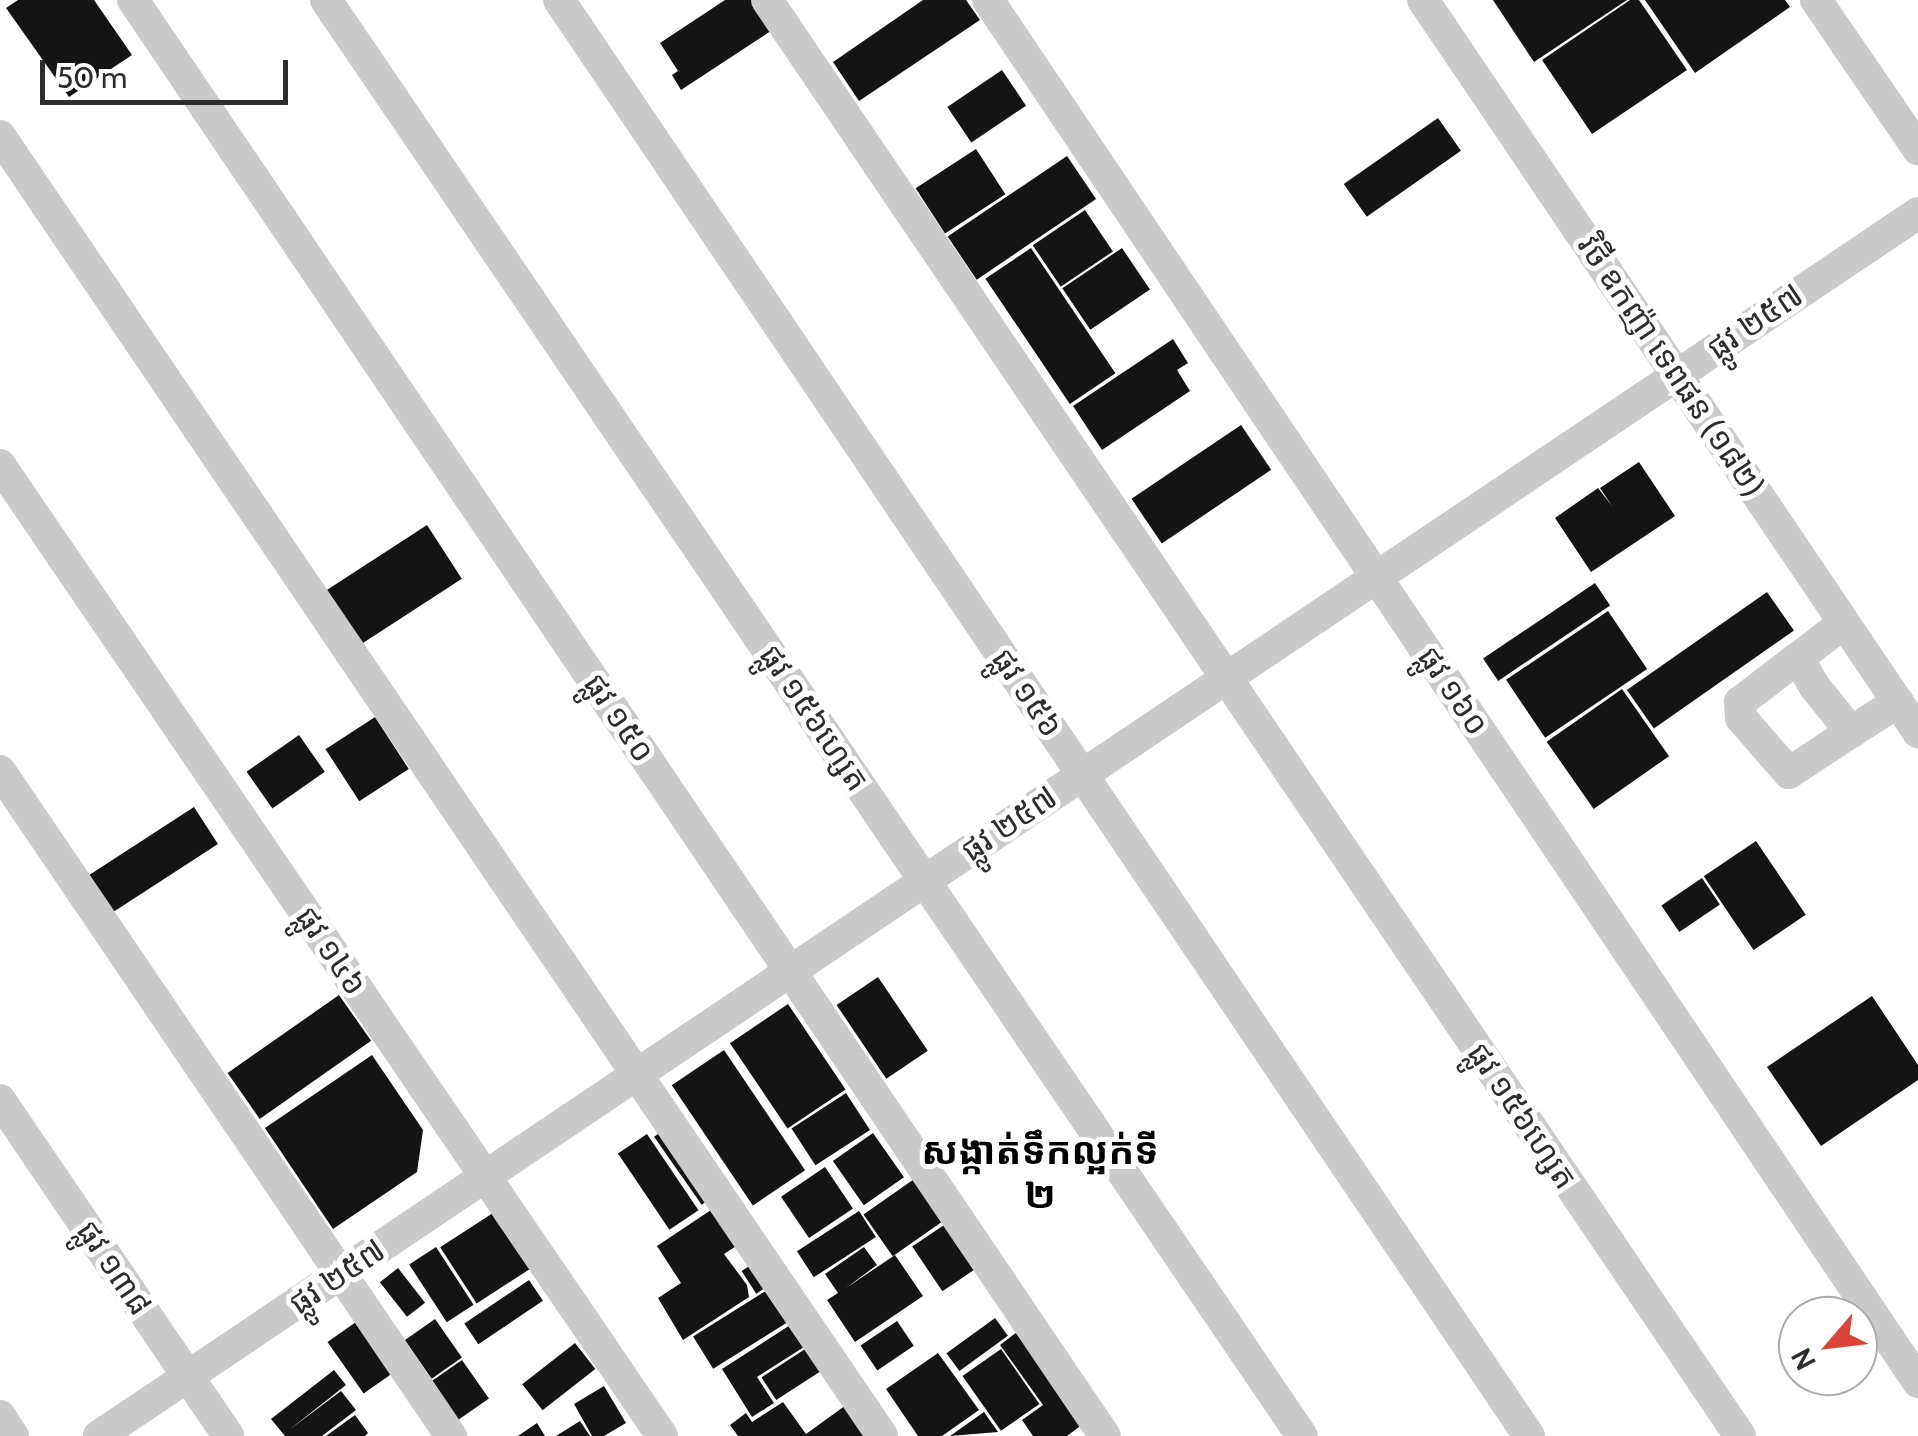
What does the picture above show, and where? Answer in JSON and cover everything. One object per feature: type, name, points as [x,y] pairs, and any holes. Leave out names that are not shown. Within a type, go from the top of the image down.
[{"type":"street","name":"ផ្លូវ ១៥០","points":[[132,0],[1105,1436]]},
{"type":"street","name":"ផ្លូវ ១៥៦ហ្សេត","points":[[326,0],[1302,1436]]},
{"type":"street","name":"ផ្លូវ ១៥៦","points":[[559,0],[1529,1436]]},
{"type":"street","name":"ផ្លូវ ១៥៦ហ្សេត","points":[[767,0],[1740,1436]]},
{"type":"street","name":"ផ្លូវ ១៦០","points":[[988,0],[1918,1382]]},
{"type":"street","name":"វិថី ឧកញ៉ា ទេពផន (១៨២)","points":[[1423,0],[1918,732]]},
{"type":"street","points":[[1816,0],[1918,148]]},
{"type":"street","points":[[0,136],[882,1436]]},
{"type":"street","name":"ផ្លូវ ២៥៧","points":[[100,1436],[1918,213]]},
{"type":"street","name":"ផ្លូវ ១៤៦","points":[[0,465],[662,1436]]},
{"type":"street","points":[[1844,623],[1740,702],[1741,718],[1788,773],[1898,702]]},
{"type":"street","points":[[1798,658],[1851,732]]},
{"type":"street","points":[[0,771],[452,1436]]},
{"type":"street","name":"ផ្លូវ ១៣៨","points":[[0,1100],[228,1436]]},
{"type":"street","points":[[0,1416],[13,1436]]},
{"type":"building","points":[[18,0],[94,0],[132,55],[69,97],[6,8]]},
{"type":"building","points":[[725,0],[760,0],[777,27],[681,90],[672,75],[678,71],[660,43]]},
{"type":"building","points":[[923,0],[966,0],[980,20],[859,101],[833,62]]},
{"type":"building","points":[[1493,0],[1627,0],[1534,62]]},
{"type":"building","points":[[1630,0],[1639,0],[1687,70],[1592,134],[1542,60]]},
{"type":"building","points":[[1645,0],[1785,0],[1790,7],[1695,73]]},
{"type":"building","points":[[1002,70],[1026,106],[971,143],[947,107]]},
{"type":"building","points":[[1438,118],[1461,151],[1367,217],[1344,184]]},
{"type":"building","points":[[976,149],[1005,194],[945,234],[916,188]]},
{"type":"building","points":[[1067,156],[1096,199],[977,280],[948,237]]},
{"type":"building","points":[[1085,210],[1113,251],[1061,287],[1033,245]]},
{"type":"building","points":[[1031,248],[1115,373],[1070,404],[985,279]]},
{"type":"building","points":[[1122,248],[1150,289],[1090,330],[1062,288]]},
{"type":"building","points":[[1173,339],[1188,363],[1177,370],[1190,391],[1102,450],[1073,406]]},
{"type":"building","points":[[1241,425],[1271,470],[1162,544],[1132,499]]},
{"type":"building","points":[[1639,462],[1675,516],[1591,572],[1555,518],[1598,488],[1612,506],[1600,488]]},
{"type":"building","points":[[427,525],[462,579],[359,646],[324,592]]},
{"type":"building","points":[[1595,583],[1610,605],[1498,681],[1483,658]]},
{"type":"building","points":[[1767,592],[1794,631],[1654,729],[1627,690]]},
{"type":"building","points":[[1608,611],[1647,669],[1545,738],[1506,680]]},
{"type":"building","points":[[1622,689],[1669,756],[1594,809],[1547,742]]},
{"type":"building","points":[[375,717],[409,769],[359,801],[326,749]]},
{"type":"building","points":[[299,735],[325,772],[272,809],[247,772]]},
{"type":"building","points":[[194,807],[218,844],[110,914],[86,877]]},
{"type":"building","points":[[1756,841],[1806,915],[1754,950],[1704,876]]},
{"type":"building","points":[[1702,878],[1720,905],[1679,932],[1661,905]]},
{"type":"building","points":[[878,977],[928,1051],[886,1079],[837,1005]]},
{"type":"building","points":[[339,995],[371,1041],[260,1119],[228,1073]]},
{"type":"building","points":[[1872,996],[1918,1065],[1918,1080],[1821,1146],[1767,1067]]},
{"type":"building","points":[[788,1004],[846,1089],[788,1129],[730,1043]]},
{"type":"building","points":[[724,1050],[805,1170],[753,1205],[672,1085]]},
{"type":"building","points":[[372,1055],[423,1130],[417,1172],[333,1229],[265,1128]]},
{"type":"building","points":[[846,1093],[870,1130],[815,1165],[791,1128]]},
{"type":"building","points":[[668,1127],[716,1195],[702,1205],[654,1137]]},
{"type":"building","points":[[873,1133],[904,1177],[864,1205],[833,1161]]},
{"type":"building","points":[[647,1134],[698,1210],[669,1230],[618,1154]]},
{"type":"building","points":[[825,1167],[853,1208],[809,1238],[781,1197]]},
{"type":"building","points":[[920,1175],[949,1217],[893,1256],[863,1215]]},
{"type":"building","points":[[720,1204],[744,1241],[724,1254],[747,1285],[749,1297],[683,1340],[658,1298],[681,1283],[657,1246]]},
{"type":"building","points":[[859,1211],[876,1237],[814,1277],[797,1251]]},
{"type":"building","points":[[493,1213],[529,1269],[477,1304],[440,1247]]},
{"type":"building","points":[[947,1223],[977,1268],[942,1291],[912,1246]]},
{"type":"building","points":[[436,1247],[474,1305],[447,1322],[409,1264]]},
{"type":"building","points":[[864,1247],[877,1265],[846,1288],[895,1255],[923,1296],[855,1342],[827,1300],[838,1293],[825,1274]]},
{"type":"building","points":[[760,1259],[775,1282],[756,1294],[742,1271]]},
{"type":"building","points":[[398,1268],[425,1303],[407,1317],[380,1282]]},
{"type":"building","points":[[529,1280],[543,1301],[478,1344],[464,1324]]},
{"type":"building","points":[[777,1284],[797,1316],[713,1369],[693,1336]]},
{"type":"building","points":[[366,1315],[402,1367],[364,1394],[327,1342]]},
{"type":"building","points":[[801,1318],[815,1340],[757,1377],[774,1403],[752,1417],[722,1369]]},
{"type":"building","points":[[995,1318],[1008,1336],[959,1371],[946,1353]]},
{"type":"building","points":[[435,1319],[462,1358],[432,1379],[405,1340]]},
{"type":"building","points":[[897,1321],[914,1346],[877,1370],[861,1346]]},
{"type":"building","points":[[1017,1332],[1083,1424],[1067,1436],[1033,1436],[1022,1420],[1043,1405],[1000,1345]]},
{"type":"building","points":[[816,1342],[831,1365],[776,1400],[761,1377]]},
{"type":"building","points":[[575,1343],[595,1369],[543,1410],[522,1384]]},
{"type":"building","points":[[1001,1349],[1039,1404],[1001,1431],[962,1376]]},
{"type":"building","points":[[938,1353],[979,1410],[942,1436],[918,1436],[886,1389]]},
{"type":"building","points":[[462,1360],[489,1399],[457,1421],[430,1382]]},
{"type":"building","points":[[334,1370],[346,1385],[289,1430],[341,1391],[356,1410],[322,1436],[285,1436],[271,1419]]},
{"type":"building","points":[[604,1386],[626,1423],[604,1436],[592,1436],[574,1404]]},
{"type":"building","points":[[853,1400],[878,1436],[738,1436],[730,1425],[746,1413],[752,1422],[783,1402],[806,1434]]},
{"type":"building","points":[[984,1412],[998,1432],[950,1436]]},
{"type":"building","points":[[355,1415],[368,1433],[365,1436],[326,1436]]},
{"type":"building","points":[[580,1421],[590,1436],[556,1436]]},
{"type":"building","points":[[537,1423],[545,1436],[518,1436]]},
{"type":"district","name":"សង្កាត់ទឹកល្អក់ទី ២","points":[[1040,1173]]}]
